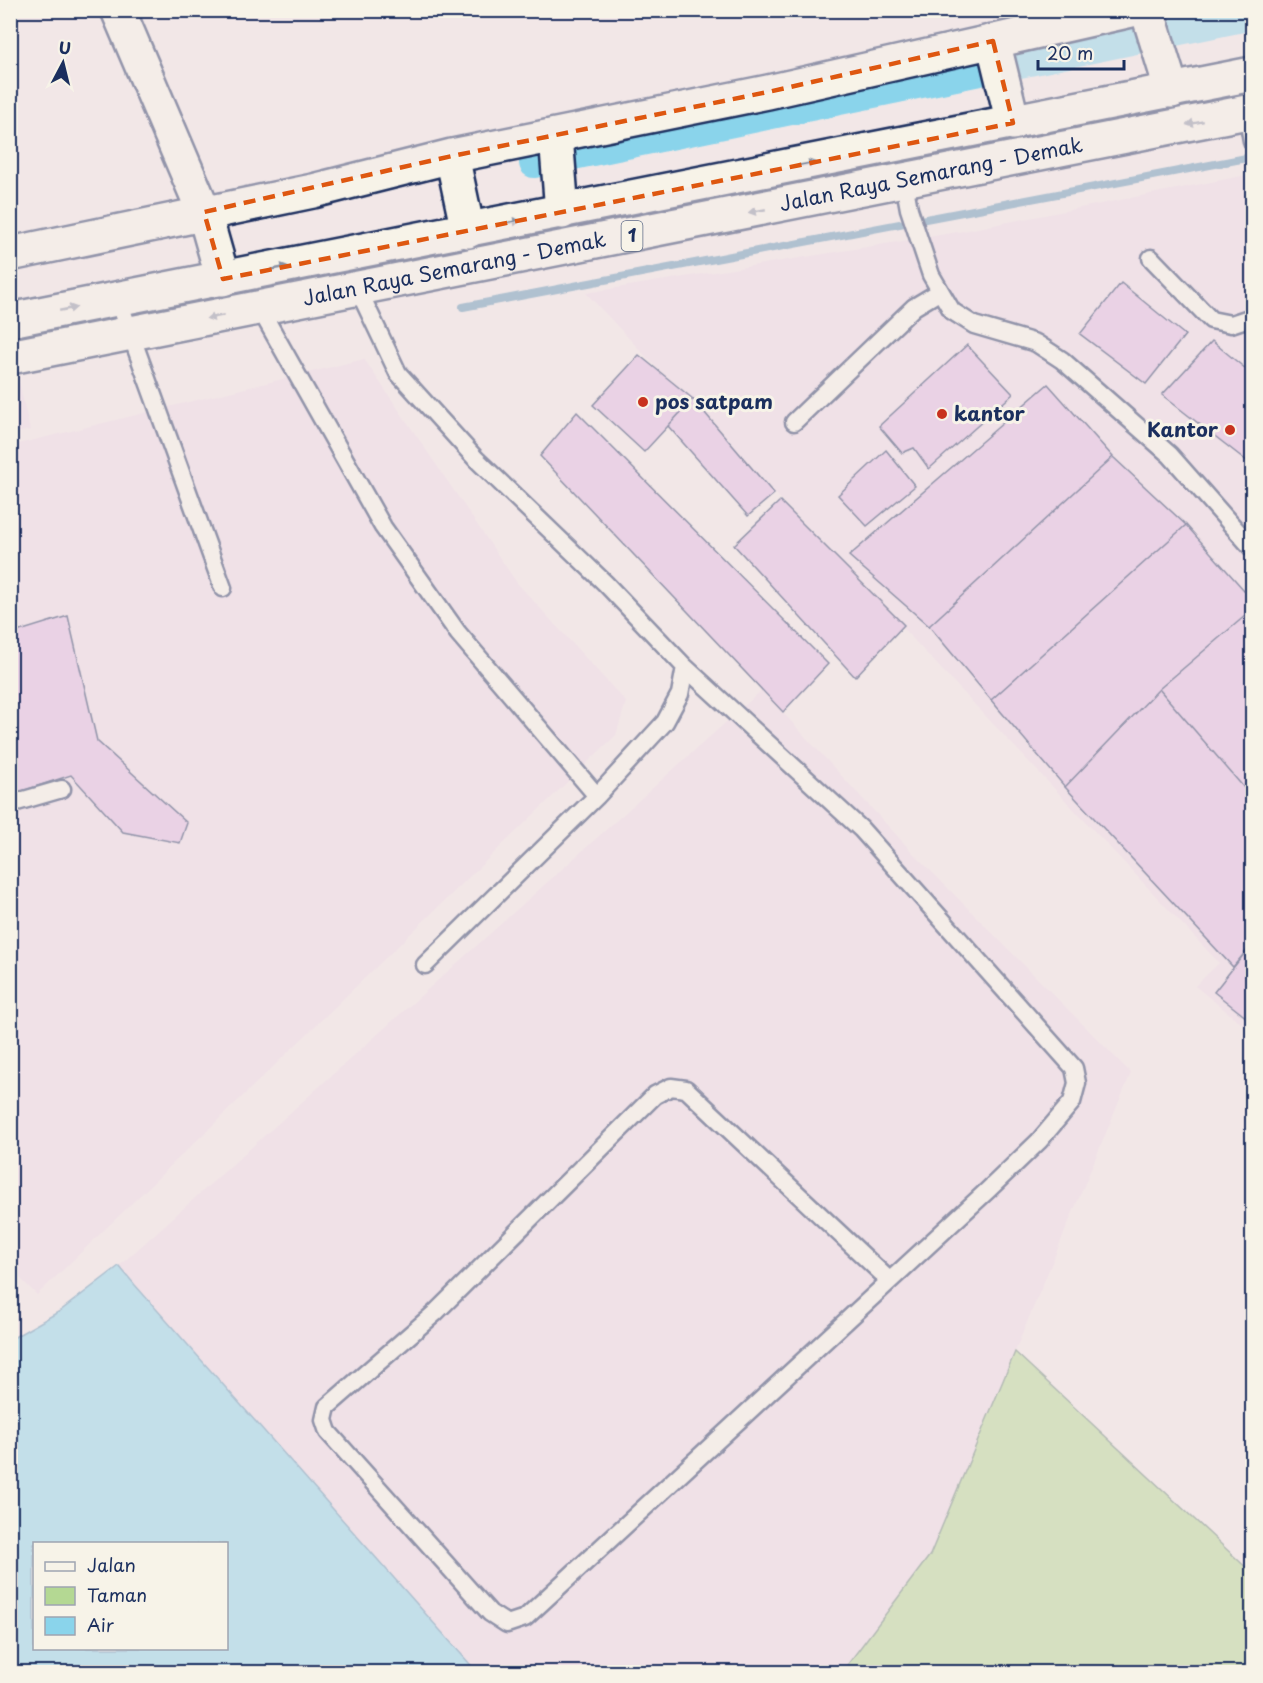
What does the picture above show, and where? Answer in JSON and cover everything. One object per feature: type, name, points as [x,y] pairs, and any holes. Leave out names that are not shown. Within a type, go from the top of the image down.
[{"type":"main road","points":[[118,10],[206,218],[221,268]]},
{"type":"main road","points":[[10,254],[206,218],[313,191],[556,142],[768,92],[995,49],[1143,13],[1169,82]]},
{"type":"main road","points":[[995,49],[1011,114]]},
{"type":"main road","name":"Jalan Raya Semarang - Demak","points":[[10,320],[118,299],[221,268],[466,225],[1169,82],[1252,74]]},
{"type":"main road","name":"Jalan Raya Semarang - Demak","points":[[10,357],[358,290],[906,196],[1251,126]]},
{"type":"main road","points":[[556,142],[562,206]]},
{"type":"main road","points":[[454,162],[466,225]]},
{"type":"lane","points":[[906,196],[931,275],[952,311],[974,325],[1036,344],[1062,360],[1170,455],[1252,548]]},
{"type":"lane","points":[[1151,258],[1211,320],[1231,324],[1252,317]]},
{"type":"lane","points":[[358,290],[398,373],[476,459],[604,583],[685,667],[861,829],[1074,1068],[1077,1083],[1072,1102],[1039,1141],[525,1618],[507,1624],[490,1613],[328,1432],[324,1420],[327,1407],[435,1313],[655,1095],[671,1087],[686,1089],[889,1280]]},
{"type":"lane","points":[[794,422],[914,307],[939,292]]},
{"type":"lane","points":[[118,299],[223,588]]},
{"type":"lane","points":[[260,309],[383,527],[458,633],[597,796]]},
{"type":"lane","points":[[425,965],[597,796],[665,722],[680,694],[685,667]]},
{"type":"lane","points":[[10,804],[62,789]]},
{"type":"highlighted area","points":[[993,41],[1013,123],[223,279],[204,212],[452,156],[768,92]]},
{"type":"shaded area","points":[[1252,174],[1252,1032],[1195,986],[1219,963],[586,293],[958,232]]},
{"type":"shaded area","points":[[364,359],[517,583],[626,702],[616,735],[37,1295],[10,1268],[10,446]]},
{"type":"shaded area","points":[[19,382],[30,430],[11,434],[11,384]]},
{"type":"shaded area","points":[[762,690],[914,854],[1131,1073],[930,1555],[842,1672],[477,1672],[119,1266]]},
{"type":"green space","points":[[1015,1352],[1252,1573],[1252,1672],[842,1672],[930,1555]]},
{"type":"water","points":[[119,1266],[477,1672],[11,1672],[11,1339],[60,1311]]},
{"type":"building","points":[[1121,283],[1185,335],[1146,384],[1080,334]]},
{"type":"building","name":"Kantor","points":[[1212,341],[1252,374],[1252,465],[1162,395]]},
{"type":"building","name":"kantor","points":[[967,345],[1013,394],[929,469],[914,448],[902,453],[879,426]]},
{"type":"building","name":"pos satpam","points":[[639,355],[693,399],[644,452],[593,405]]},
{"type":"building","points":[[1048,384],[1113,457],[929,626],[849,556]]},
{"type":"building","points":[[693,399],[774,494],[748,516],[668,426]]},
{"type":"building","points":[[577,412],[828,664],[783,712],[540,456]]},
{"type":"building","points":[[886,450],[915,486],[867,526],[838,495]]},
{"type":"building","points":[[1113,457],[1186,525],[991,700],[929,626]]},
{"type":"building","points":[[780,501],[904,625],[855,677],[734,545]]},
{"type":"building","points":[[1186,525],[1252,599],[1252,610],[1159,689],[1065,787],[991,700]]},
{"type":"building","points":[[1252,610],[1252,797],[1159,689]]},
{"type":"building","points":[[68,616],[97,741],[187,823],[180,843],[123,832],[71,775],[10,795],[10,634]]},
{"type":"building","points":[[1159,689],[1252,797],[1252,944],[1233,967],[1065,787]]},
{"type":"building","points":[[1252,944],[1252,1022],[1214,992]]},
{"type":"waterway","points":[[534,163],[1252,15]]},
{"type":"waterway","points":[[463,307],[1252,157]]},
{"type":"place","name":"pos satpam","points":[[643,402]]},
{"type":"place","name":"kantor","points":[[942,414]]},
{"type":"place","name":"Kantor","points":[[1230,430]]}]
